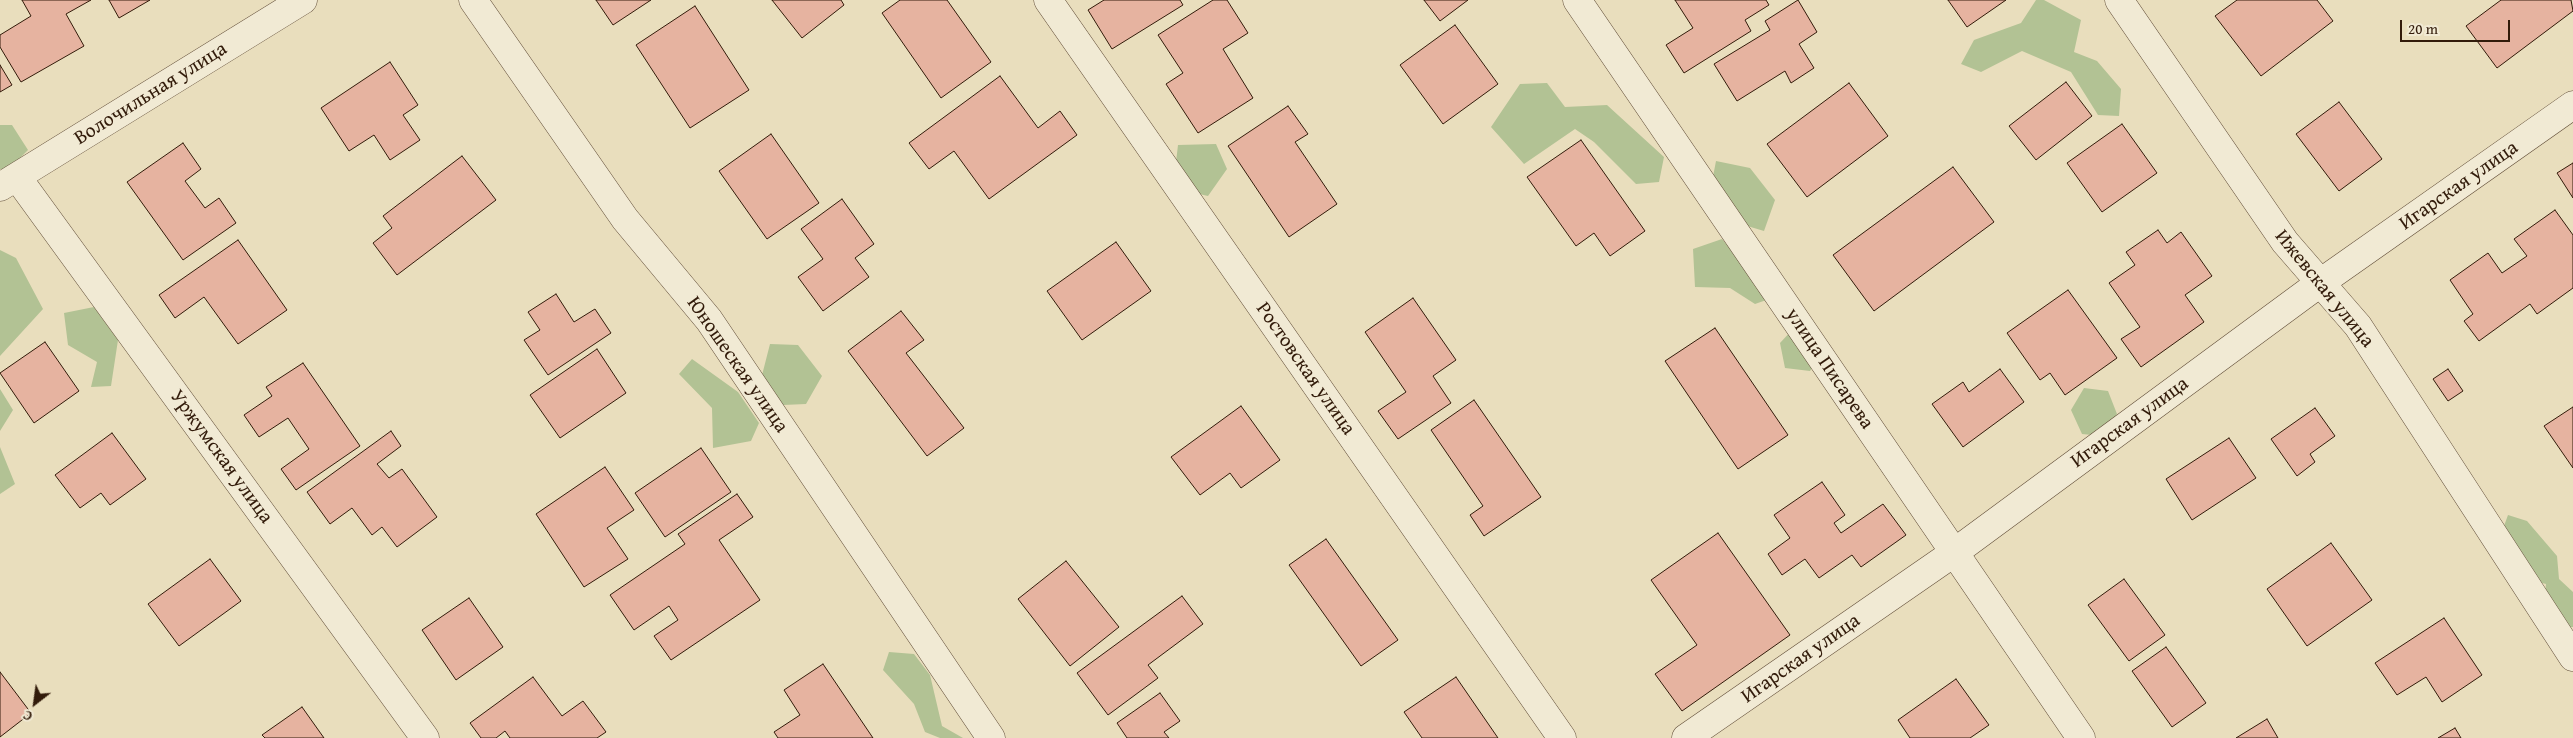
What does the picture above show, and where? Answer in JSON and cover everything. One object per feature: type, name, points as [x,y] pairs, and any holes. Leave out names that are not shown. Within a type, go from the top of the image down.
[{"type":"street","name":"Волочильная улица","points":[[9,182],[303,0]]},
{"type":"street","name":"Юношеская улица","points":[[473,0],[625,219],[709,320],[991,738]]},
{"type":"street","name":"Ростовская улица","points":[[1048,0],[1562,738]]},
{"type":"street","name":"улица Писарева","points":[[1577,0],[2081,738]]},
{"type":"street","name":"Ижевская улица","points":[[2119,0],[2285,242],[2358,326],[2573,657]]},
{"type":"street","name":"Игарская улица","points":[[1686,738],[1955,552],[2320,283],[2573,106]]},
{"type":"street","name":"Уржумская улица","points":[[9,182],[424,738]]},
{"type":"green space","points":[[2036,0],[2044,0],[2081,20],[2074,52],[2097,61],[2121,89],[2119,116],[2098,115],[2071,72],[2022,51],[1981,72],[1961,64],[1974,40],[2021,23]]},
{"type":"green space","points":[[1547,83],[1565,107],[1607,105],[1664,157],[1659,182],[1636,184],[1594,142],[1575,129],[1524,164],[1491,127],[1520,84]]},
{"type":"green space","points":[[0,125],[12,125],[28,150],[9,169],[0,169]]},
{"type":"green space","points":[[1216,144],[1227,169],[1208,196],[1173,188],[1178,145]]},
{"type":"green space","points":[[1716,161],[1750,168],[1775,200],[1764,231],[1744,225],[1711,187]]},
{"type":"green space","points":[[1722,239],[1772,298],[1755,304],[1730,288],[1695,287],[1693,249]]},
{"type":"green space","points":[[0,250],[16,258],[43,309],[0,356]]},
{"type":"green space","points":[[94,307],[118,340],[111,386],[91,387],[97,362],[68,345],[64,313]]},
{"type":"green space","points":[[1793,329],[1823,352],[1810,371],[1785,368],[1780,343]]},
{"type":"green space","points":[[770,344],[798,345],[822,376],[806,404],[783,405],[760,383]]},
{"type":"green space","points":[[692,359],[738,392],[759,423],[751,441],[713,448],[712,408],[679,374]]},
{"type":"green space","points":[[2084,388],[2108,391],[2117,414],[2102,436],[2082,434],[2071,410]]},
{"type":"green space","points":[[0,389],[13,410],[0,431]]},
{"type":"green space","points":[[0,447],[15,484],[0,494]]},
{"type":"green space","points":[[2508,515],[2527,521],[2557,556],[2559,579],[2573,592],[2573,627],[2562,628],[2544,605],[2546,584],[2528,579],[2500,537]]},
{"type":"green space","points":[[889,652],[914,654],[930,675],[942,726],[963,738],[940,738],[925,732],[914,704],[883,670]]},
{"type":"building","points":[[22,0],[91,0],[66,14],[84,46],[21,82],[0,47],[0,35],[31,16]]},
{"type":"building","points":[[109,0],[150,0],[119,18]]},
{"type":"building","points":[[596,0],[651,0],[613,25]]},
{"type":"building","points":[[772,0],[841,0],[844,5],[802,38]]},
{"type":"building","points":[[900,0],[947,0],[991,62],[941,98],[882,13]]},
{"type":"building","points":[[1104,0],[1180,0],[1183,5],[1112,49],[1088,10]]},
{"type":"building","points":[[1213,0],[1227,0],[1248,33],[1223,49],[1253,98],[1198,133],[1166,84],[1183,73],[1158,35]]},
{"type":"building","points":[[1424,0],[1468,0],[1440,21]]},
{"type":"building","points":[[1675,0],[1766,0],[1769,5],[1745,20],[1751,31],[1684,73],[1666,45],[1693,28]]},
{"type":"building","points":[[1798,0],[1817,32],[1799,44],[1814,68],[1791,83],[1785,71],[1737,101],[1714,64],[1770,30],[1765,21]]},
{"type":"building","points":[[1948,0],[2006,0],[1967,27]]},
{"type":"building","points":[[2237,0],[2317,0],[2333,21],[2261,76],[2215,16]]},
{"type":"building","points":[[2501,0],[2571,0],[2573,11],[2497,68],[2466,26]]},
{"type":"building","points":[[695,6],[749,90],[690,128],[636,45]]},
{"type":"building","points":[[1455,25],[1498,84],[1443,124],[1400,65]]},
{"type":"building","points":[[390,62],[418,105],[403,115],[420,140],[390,160],[374,135],[349,151],[321,108]]},
{"type":"building","points":[[0,65],[12,85],[0,92]]},
{"type":"building","points":[[1000,76],[1038,128],[1060,111],[1077,135],[989,199],[954,151],[929,169],[909,143]]},
{"type":"building","points":[[2066,82],[2092,116],[2036,160],[2009,126]]},
{"type":"building","points":[[1849,83],[1888,136],[1807,197],[1767,144]]},
{"type":"building","points":[[2339,102],[2382,159],[2339,191],[2296,134]]},
{"type":"building","points":[[1288,106],[1308,134],[1295,142],[1337,204],[1289,237],[1228,146]]},
{"type":"building","points":[[2122,124],[2157,173],[2102,212],[2067,163]]},
{"type":"building","points":[[771,134],[819,203],[767,239],[719,171]]},
{"type":"building","points":[[1581,140],[1645,231],[1610,256],[1594,233],[1576,246],[1527,177]]},
{"type":"building","points":[[183,143],[201,169],[185,181],[205,208],[219,198],[236,223],[183,260],[127,182]]},
{"type":"building","points":[[462,156],[496,200],[397,275],[373,243],[392,228],[383,216]]},
{"type":"building","points":[[2573,163],[2573,198],[2557,173]]},
{"type":"building","points":[[1953,167],[1994,222],[1874,311],[1833,255]]},
{"type":"building","points":[[842,199],[874,244],[855,258],[869,277],[823,311],[798,277],[823,259],[801,229]]},
{"type":"building","points":[[2555,210],[2573,235],[2573,288],[2537,314],[2530,304],[2479,341],[2464,321],[2473,314],[2450,280],[2488,253],[2502,273],[2527,256],[2514,239]]},
{"type":"building","points":[[2158,230],[2167,243],[2181,232],[2212,276],[2185,295],[2204,322],[2141,367],[2121,339],[2140,327],[2109,283],[2135,265],[2126,252]]},
{"type":"building","points":[[238,240],[287,310],[238,344],[204,297],[175,318],[159,295]]},
{"type":"building","points":[[1116,242],[1151,291],[1082,340],[1047,291]]},
{"type":"building","points":[[2068,290],[2117,358],[2065,395],[2050,373],[2040,380],[2007,333]]},
{"type":"building","points":[[556,294],[574,322],[595,309],[611,333],[548,375],[524,340],[540,330],[528,312]]},
{"type":"building","points":[[1413,298],[1456,360],[1433,376],[1451,403],[1398,439],[1378,411],[1406,392],[1365,332]]},
{"type":"building","points":[[901,311],[924,340],[906,353],[964,428],[927,456],[848,351]]},
{"type":"building","points":[[1715,328],[1788,435],[1738,469],[1665,361]]},
{"type":"building","points":[[45,342],[79,391],[34,423],[0,373]]},
{"type":"building","points":[[597,349],[626,393],[560,438],[530,395]]},
{"type":"building","points":[[303,363],[360,446],[296,490],[281,469],[309,449],[288,418],[259,437],[244,415],[272,396],[266,387]]},
{"type":"building","points":[[2000,369],[2024,402],[1963,447],[1932,404],[1963,382],[1969,392]]},
{"type":"building","points":[[2448,369],[2463,391],[2448,401],[2433,379]]},
{"type":"building","points":[[1474,400],[1541,497],[1484,536],[1470,515],[1483,506],[1431,430]]},
{"type":"building","points":[[1241,406],[1280,460],[1241,488],[1230,473],[1200,495],[1171,457]]},
{"type":"building","points":[[2573,407],[2573,468],[2544,426]]},
{"type":"building","points":[[2315,408],[2335,436],[2310,454],[2315,462],[2297,476],[2271,439]]},
{"type":"building","points":[[391,431],[401,446],[377,464],[389,478],[402,469],[437,517],[397,547],[382,527],[372,535],[352,508],[330,524],[307,492]]},
{"type":"building","points":[[112,433],[146,479],[110,505],[101,493],[80,508],[55,475]]},
{"type":"building","points":[[2229,438],[2256,478],[2192,520],[2166,479]]},
{"type":"building","points":[[701,448],[731,492],[665,537],[635,493]]},
{"type":"building","points":[[605,467],[634,510],[607,528],[628,559],[584,587],[536,514]]},
{"type":"building","points":[[1822,482],[1845,515],[1834,523],[1841,533],[1883,504],[1906,535],[1861,567],[1852,555],[1819,578],[1805,559],[1782,575],[1768,554],[1790,538],[1774,515]]},
{"type":"building","points":[[737,494],[753,517],[719,540],[760,600],[671,660],[654,636],[678,620],[669,606],[634,630],[610,595],[685,544],[678,534]]},
{"type":"building","points":[[1718,533],[1790,635],[1682,711],[1655,674],[1697,645],[1651,580]]},
{"type":"building","points":[[1326,539],[1398,640],[1361,666],[1289,565]]},
{"type":"building","points":[[2331,543],[2372,600],[2307,646],[2267,589]]},
{"type":"building","points":[[210,559],[241,601],[179,646],[148,604]]},
{"type":"building","points":[[1066,561],[1119,627],[1070,666],[1018,599]]},
{"type":"building","points":[[2124,579],[2165,635],[2129,661],[2088,605]]},
{"type":"building","points":[[1182,596],[1203,624],[1148,665],[1158,678],[1108,715],[1077,673]]},
{"type":"building","points":[[469,598],[503,647],[456,680],[422,630]]},
{"type":"building","points":[[2444,618],[2482,675],[2442,702],[2426,677],[2397,695],[2375,663]]},
{"type":"building","points":[[2166,647],[2206,703],[2172,727],[2132,671]]},
{"type":"building","points":[[823,664],[873,738],[778,738],[774,732],[800,715],[784,690]]},
{"type":"building","points":[[0,672],[31,713],[0,737]]},
{"type":"building","points":[[533,677],[562,716],[583,701],[606,732],[597,738],[510,738],[505,731],[496,738],[481,738],[470,723]]},
{"type":"building","points":[[1456,677],[1498,738],[1422,738],[1404,712]]},
{"type":"building","points":[[1956,679],[1989,725],[1970,738],[1910,738],[1898,720]]},
{"type":"building","points":[[1160,693],[1180,721],[1164,732],[1169,738],[1127,738],[1117,723]]},
{"type":"building","points":[[302,707],[324,738],[265,738],[262,735]]},
{"type":"building","points":[[2267,719],[2278,738],[2236,738]]},
{"type":"building","points":[[2455,728],[2461,738],[2438,738]]}]
